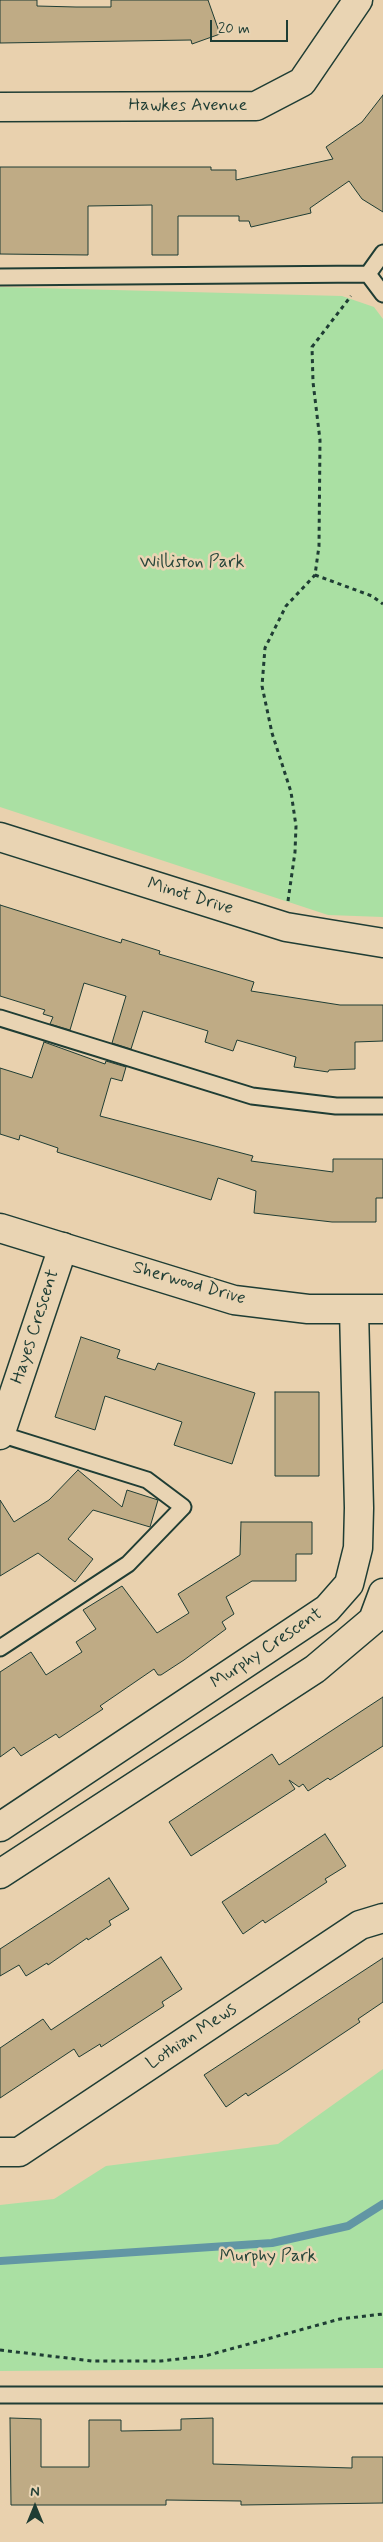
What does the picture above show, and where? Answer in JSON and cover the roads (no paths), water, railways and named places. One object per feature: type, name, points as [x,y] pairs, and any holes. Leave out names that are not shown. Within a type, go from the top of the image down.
[{"type":"street","name":"Hawkes Avenue","points":[[0,107],[256,106],[302,82],[358,0]]},
{"type":"street","name":"Minot Drive","points":[[0,837],[286,927],[383,944]]},
{"type":"street","name":"Sherwood Drive","points":[[0,1228],[234,1300],[308,1309],[383,1309]]},
{"type":"street","name":"Hayes Crescent","points":[[0,1434],[63,1247]]},
{"type":"street","name":"Murphy Crescent","points":[[0,1827],[327,1609],[349,1584],[358,1548],[359,1508],[354,1310]]},
{"type":"street","points":[[0,1874],[315,1669],[378,1623],[383,1593]]},
{"type":"street","name":"Lothian Mews","points":[[0,2152],[18,2152],[360,1925],[383,1918]]},
{"type":"lane","points":[[368,274],[383,252]]},
{"type":"lane","points":[[0,277],[368,274]]},
{"type":"lane","points":[[368,274],[383,294]]},
{"type":"lane","points":[[0,1018],[252,1096],[336,1106],[383,1106]]},
{"type":"lane","points":[[0,1434],[147,1480],[183,1507],[128,1564],[0,1648]]},
{"type":"lane","points":[[0,2395],[383,2395]]},
{"type":"waterway","points":[[0,2261],[272,2243],[348,2226],[383,2204]]},
{"type":"park label","name":"Williston Park","points":[[192,563]]},
{"type":"park label","name":"Murphy Park","points":[[268,2257]]}]
